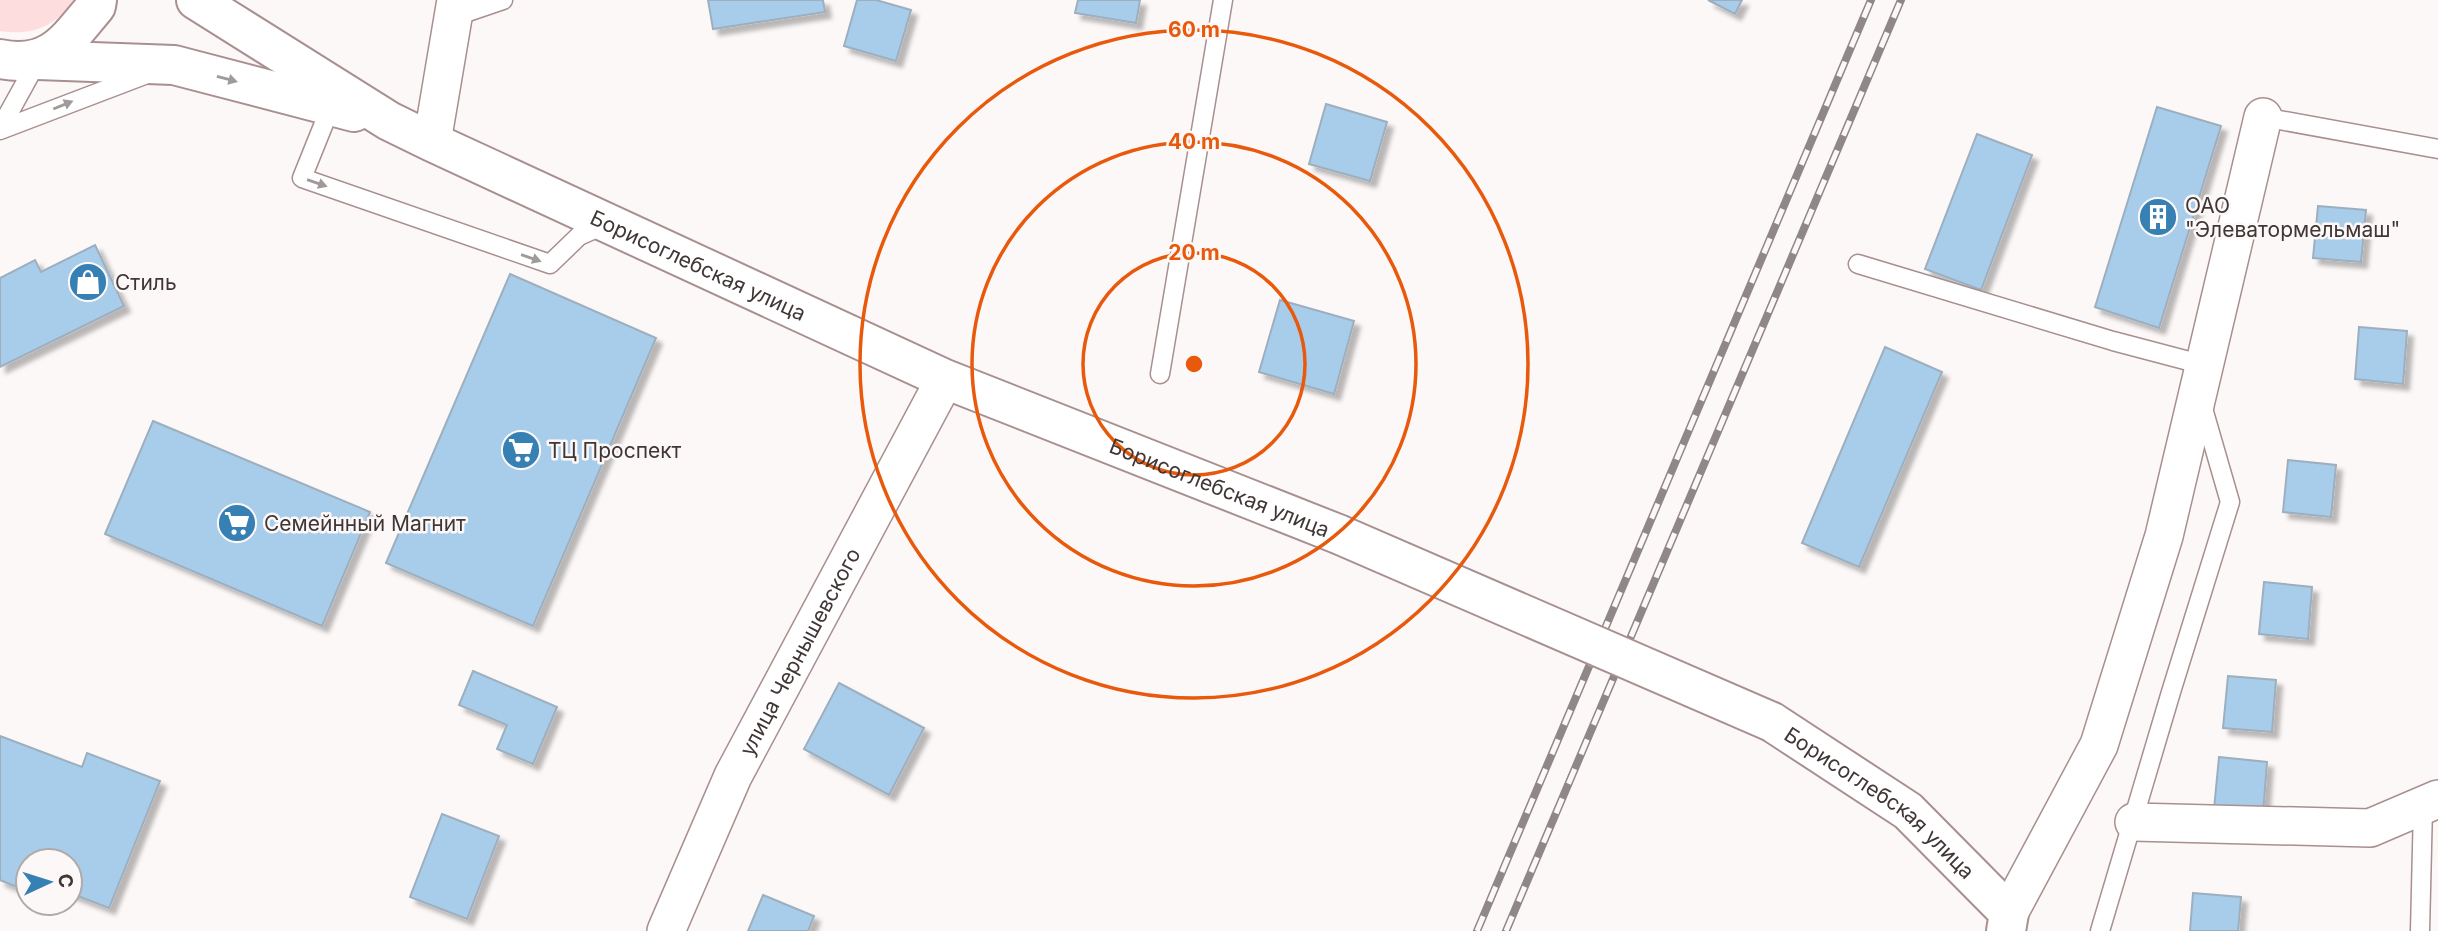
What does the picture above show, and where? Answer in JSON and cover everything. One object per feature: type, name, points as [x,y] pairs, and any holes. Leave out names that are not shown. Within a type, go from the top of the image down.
[{"type":"street","points":[[10,60],[63,45],[96,6],[97,0]]},
{"type":"street","points":[[196,0],[389,121]]},
{"type":"street","points":[[432,142],[454,9]]},
{"type":"street","points":[[10,60],[174,65],[389,121]]},
{"type":"street","name":"Борисоглебская улица","points":[[389,121],[945,379],[1338,534],[1772,722],[1908,811],[2007,922],[2099,745],[2164,536],[2263,117]]},
{"type":"street","name":"улица Чернышевского","points":[[666,931],[733,776],[945,379]]},
{"type":"street","points":[[2134,822],[2370,828],[2430,802]]},
{"type":"lane","points":[[454,9],[503,0]]},
{"type":"lane","points":[[1160,374],[1223,0]]},
{"type":"lane","points":[[10,60],[0,129],[174,65]]},
{"type":"lane","points":[[331,106],[302,178],[550,264],[579,236],[608,223]]},
{"type":"lane","points":[[2263,117],[2438,149]]},
{"type":"lane","points":[[1858,264],[2113,341],[2201,379],[2230,502],[2100,931]]},
{"type":"lane","points":[[2420,931],[2430,802]]},
{"type":"shaded area","points":[[0,0],[73,0],[59,17],[42,28],[11,32],[0,31]]},
{"type":"building","points":[[708,0],[823,0],[825,12],[713,29]]},
{"type":"building","points":[[857,0],[876,0],[911,10],[896,61],[844,46]]},
{"type":"building","points":[[1078,0],[1140,0],[1136,23],[1075,13]]},
{"type":"building","points":[[1708,0],[1742,0],[1735,14]]},
{"type":"building","points":[[1326,104],[1387,122],[1370,181],[1309,164]]},
{"type":"building","name":"ОАО \"Элеватормельмаш\"","points":[[2157,107],[2221,126],[2159,328],[2095,307]]},
{"type":"building","points":[[1977,134],[2032,155],[1981,290],[1925,269]]},
{"type":"building","points":[[2318,206],[2366,210],[2361,262],[2313,258]]},
{"type":"building","points":[[95,245],[124,306],[0,367],[0,278],[35,260],[41,272]]},
{"type":"building","name":"ТЦ Проспект","points":[[510,274],[656,338],[533,626],[386,563]]},
{"type":"building","points":[[1280,300],[1354,321],[1334,394],[1259,372]]},
{"type":"building","points":[[2359,327],[2407,331],[2403,384],[2355,379]]},
{"type":"building","points":[[1885,347],[1942,372],[1859,567],[1802,543]]},
{"type":"building","name":"Семейнный Магнит","points":[[153,421],[370,512],[322,626],[105,534]]},
{"type":"building","points":[[2288,460],[2336,465],[2331,517],[2283,512]]},
{"type":"building","points":[[2264,582],[2312,587],[2308,639],[2259,634]]},
{"type":"building","points":[[473,671],[557,707],[533,764],[497,749],[507,725],[459,705]]},
{"type":"building","points":[[2228,676],[2276,680],[2272,732],[2223,728]]},
{"type":"building","points":[[839,683],[924,728],[889,795],[804,749]]},
{"type":"building","points":[[0,736],[82,767],[87,753],[160,781],[109,908],[84,898],[84,847],[14,847],[14,886],[0,880]]},
{"type":"building","points":[[2219,757],[2267,762],[2263,814],[2214,809]]},
{"type":"building","points":[[442,814],[499,836],[467,919],[410,897]]},
{"type":"building","points":[[2193,893],[2241,897],[2238,931],[2190,931]]},
{"type":"building","points":[[763,895],[814,916],[808,931],[748,931]]},
{"type":"railway","points":[[1477,931],[1871,0]]},
{"type":"railway","points":[[1506,931],[1901,0]]},
{"type":"place","name":"ОАО \"Элеватормельмаш\"","points":[[2158,217]]},
{"type":"place","name":"Стиль","points":[[88,282]]},
{"type":"place","name":"ТЦ Проспект","points":[[521,450]]},
{"type":"place","name":"Семейнный Магнит","points":[[237,523]]}]
